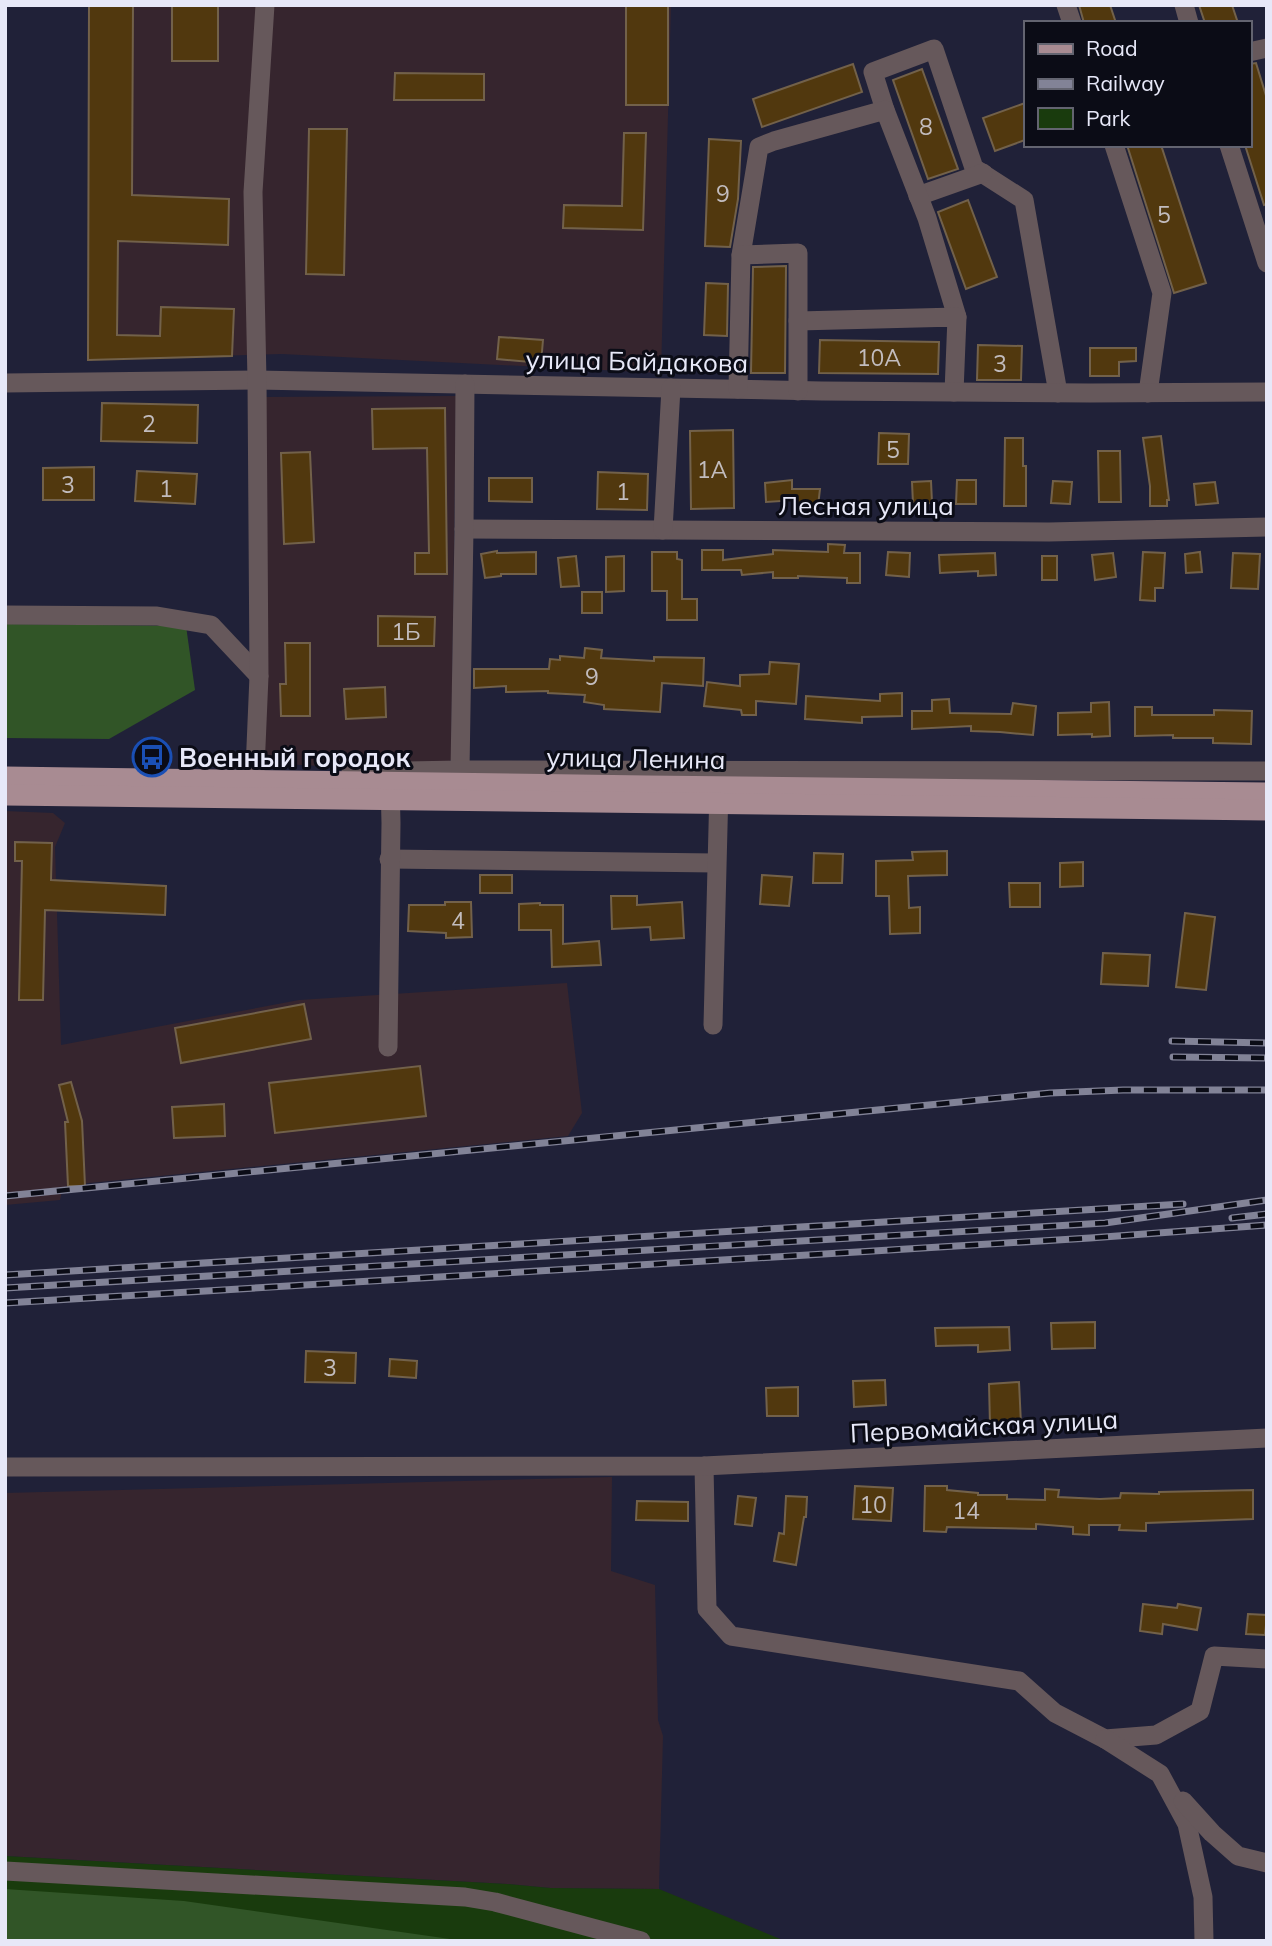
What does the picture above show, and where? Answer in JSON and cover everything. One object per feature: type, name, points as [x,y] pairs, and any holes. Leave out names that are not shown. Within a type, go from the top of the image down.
[{"type":"main road","name":"улица Ленина","points":[[5,777],[255,788],[719,795],[1267,810]]},
{"type":"main road","name":"улица Ленина","points":[[5,795],[255,788]]},
{"type":"main road","name":"улица Ленина","points":[[719,795],[1267,793]]},
{"type":"street","points":[[255,788],[259,676],[253,192],[265,5]]},
{"type":"street","points":[[954,392],[957,317],[927,218],[873,72],[934,49],[974,168],[1024,200],[1058,393]]},
{"type":"street","points":[[738,389],[741,255],[759,147],[886,110]]},
{"type":"street","points":[[1115,147],[1162,293],[1148,393]]},
{"type":"street","points":[[1230,147],[1267,263]]},
{"type":"street","points":[[918,196],[983,173]]},
{"type":"street","points":[[741,255],[798,253],[798,391]]},
{"type":"street","points":[[798,321],[957,317]]},
{"type":"street","name":"улица Байдакова","points":[[5,383],[257,380],[798,391],[1267,391]]},
{"type":"street","points":[[460,770],[465,384]]},
{"type":"street","points":[[663,530],[671,388]]},
{"type":"street","name":"Лесная улица","points":[[464,529],[1049,532],[1267,527]]},
{"type":"street","points":[[5,615],[157,616],[211,625],[259,676]]},
{"type":"street","name":"улица Ленина","points":[[320,772],[1267,771]]},
{"type":"street","points":[[388,1046],[391,823],[389,791]]},
{"type":"street","points":[[713,1025],[719,795]]},
{"type":"street","points":[[389,859],[716,863]]},
{"type":"street","name":"Первомайская улица","points":[[5,1467],[705,1466],[1267,1438]]},
{"type":"street","points":[[705,1466],[707,1609],[731,1636],[1019,1681],[1055,1713],[1105,1739],[1160,1774],[1212,1833],[1238,1856],[1267,1863]]},
{"type":"street","points":[[1105,1739],[1156,1735],[1200,1711],[1214,1656],[1267,1659]]},
{"type":"street","points":[[1160,1774],[1187,1824],[1203,1898],[1204,1941]]},
{"type":"street","points":[[5,1871],[465,1897],[506,1904],[641,1941]]},
{"type":"shaded area","points":[[89,5],[671,5],[661,373],[282,354],[88,360]]},
{"type":"shaded area","points":[[456,396],[451,760],[428,772],[265,763],[263,397]]},
{"type":"shaded area","points":[[5,811],[53,813],[65,823],[55,847],[61,1045],[299,1000],[567,983],[582,1113],[568,1136],[89,1183],[63,1187],[60,1200],[5,1205]]},
{"type":"shaded area","points":[[612,1477],[611,1571],[655,1585],[658,1720],[663,1736],[659,1889],[550,1888],[5,1856],[5,1493]]},
{"type":"green space","points":[[5,624],[186,626],[195,690],[109,739],[5,738]]},
{"type":"green space","points":[[5,1856],[550,1888],[659,1889],[785,1941],[5,1941]]},
{"type":"green space","points":[[5,1889],[184,1901],[464,1941],[5,1941]]},
{"type":"building","points":[[89,5],[133,5],[132,195],[229,199],[228,245],[118,241],[117,335],[160,336],[161,307],[234,309],[232,356],[88,360]]},
{"type":"building","points":[[172,5],[218,5],[218,61],[172,61]]},
{"type":"building","points":[[626,5],[668,5],[668,105],[626,105]]},
{"type":"building","points":[[1079,5],[1110,5],[1115,21],[1083,21]]},
{"type":"building","points":[[1199,5],[1232,5],[1237,21],[1204,21]]},
{"type":"building","points":[[1256,63],[1267,99],[1267,204],[1264,205],[1246,147],[1251,147],[1251,64]]},
{"type":"building","points":[[853,64],[862,92],[762,127],[753,99]]},
{"type":"building","points":[[922,69],[958,169],[928,179],[893,80]]},
{"type":"building","points":[[395,73],[484,74],[484,100],[394,100]]},
{"type":"building","points":[[1024,103],[1024,140],[995,151],[983,118]]},
{"type":"building","points":[[309,129],[347,129],[344,275],[306,274]]},
{"type":"building","points":[[624,133],[646,133],[643,230],[563,228],[564,205],[622,206]]},
{"type":"building","points":[[709,139],[741,141],[738,199],[730,247],[705,246]]},
{"type":"building","points":[[1128,147],[1162,147],[1206,283],[1174,293]]},
{"type":"building","points":[[968,200],[997,277],[966,289],[938,212]]},
{"type":"building","points":[[786,266],[785,373],[751,373],[753,267]]},
{"type":"building","points":[[706,283],[728,284],[727,336],[704,335]]},
{"type":"building","points":[[499,337],[543,340],[541,363],[497,359]]},
{"type":"building","points":[[820,340],[939,342],[938,374],[819,373]]},
{"type":"building","points":[[978,345],[1022,346],[1021,380],[977,380]]},
{"type":"building","points":[[1090,348],[1136,348],[1136,361],[1119,362],[1119,376],[1090,376]]},
{"type":"building","points":[[102,403],[198,405],[197,443],[101,441]]},
{"type":"building","points":[[445,408],[447,574],[415,574],[415,553],[429,553],[427,448],[373,449],[372,409]]},
{"type":"building","points":[[733,430],[734,508],[691,509],[690,431]]},
{"type":"building","points":[[879,433],[909,434],[908,464],[878,464]]},
{"type":"building","points":[[1161,436],[1169,500],[1167,506],[1150,506],[1143,438]]},
{"type":"building","points":[[1005,438],[1023,438],[1026,506],[1004,506]]},
{"type":"building","points":[[1098,451],[1120,451],[1121,502],[1099,502]]},
{"type":"building","points":[[310,452],[314,542],[284,544],[281,453]]},
{"type":"building","points":[[94,467],[94,500],[43,500],[43,468]]},
{"type":"building","points":[[137,471],[197,474],[195,504],[135,501]]},
{"type":"building","points":[[598,472],[648,474],[647,510],[597,509]]},
{"type":"building","points":[[489,478],[532,478],[532,502],[489,501]]},
{"type":"building","points":[[792,480],[792,489],[820,489],[818,506],[797,506],[797,500],[766,502],[765,483]]},
{"type":"building","points":[[957,480],[976,480],[976,504],[956,504]]},
{"type":"building","points":[[931,481],[932,503],[913,504],[912,482]]},
{"type":"building","points":[[1053,481],[1072,482],[1070,504],[1051,503]]},
{"type":"building","points":[[1215,482],[1218,503],[1196,505],[1194,484]]},
{"type":"building","points":[[828,544],[845,545],[844,553],[860,553],[860,583],[847,583],[847,578],[773,578],[773,572],[742,575],[741,570],[702,570],[702,550],[723,550],[723,560],[773,554],[773,550],[828,552]]},
{"type":"building","points":[[497,551],[536,552],[536,574],[501,574],[485,578],[481,554]]},
{"type":"building","points":[[652,552],[677,552],[677,559],[682,560],[682,599],[697,599],[697,620],[667,620],[667,591],[652,591]]},
{"type":"building","points":[[888,552],[910,553],[909,577],[886,575]]},
{"type":"building","points":[[1143,552],[1165,553],[1163,588],[1155,588],[1155,601],[1140,600]]},
{"type":"building","points":[[1200,552],[1202,572],[1186,573],[1185,554]]},
{"type":"building","points":[[995,553],[996,575],[978,576],[978,571],[940,573],[939,555]]},
{"type":"building","points":[[1113,553],[1116,577],[1095,580],[1092,555]]},
{"type":"building","points":[[1233,553],[1260,554],[1258,589],[1231,588]]},
{"type":"building","points":[[576,556],[579,586],[561,587],[558,558]]},
{"type":"building","points":[[624,556],[624,591],[606,592],[606,557]]},
{"type":"building","points":[[1042,556],[1057,556],[1057,580],[1042,580]]},
{"type":"building","points":[[582,592],[602,592],[602,613],[582,613]]},
{"type":"building","points":[[378,616],[435,617],[434,646],[378,646]]},
{"type":"building","points":[[285,643],[310,643],[310,716],[281,716],[280,684],[286,684]]},
{"type":"building","points":[[585,648],[602,650],[601,658],[654,661],[654,657],[704,658],[703,686],[662,683],[660,712],[604,709],[604,705],[584,702],[585,695],[548,691],[506,692],[506,686],[474,688],[474,669],[549,669],[550,659],[560,660],[560,656],[584,658]]},
{"type":"building","points":[[770,662],[799,664],[796,704],[756,701],[756,715],[742,715],[741,710],[704,706],[707,682],[740,686],[740,675],[769,674]]},
{"type":"building","points":[[385,687],[386,717],[346,719],[344,689]]},
{"type":"building","points":[[902,693],[902,716],[862,717],[862,723],[805,719],[806,696],[880,701],[880,694]]},
{"type":"building","points":[[949,699],[950,713],[1011,714],[1013,703],[1036,706],[1033,735],[971,731],[971,726],[912,729],[912,711],[932,711],[932,700]]},
{"type":"building","points":[[1109,702],[1110,736],[1058,735],[1058,713],[1091,712],[1091,703]]},
{"type":"building","points":[[1135,707],[1152,707],[1152,715],[1214,715],[1214,710],[1252,711],[1251,744],[1213,743],[1213,738],[1173,738],[1173,735],[1135,736]]},
{"type":"building","points":[[15,842],[52,843],[51,880],[166,886],[165,915],[45,910],[43,1000],[19,1000],[22,861],[15,861]]},
{"type":"building","points":[[947,851],[947,875],[908,876],[909,908],[920,907],[920,933],[890,934],[889,896],[876,896],[876,861],[913,860],[912,852]]},
{"type":"building","points":[[814,853],[843,854],[842,883],[813,883]]},
{"type":"building","points":[[1083,862],[1083,886],[1060,887],[1060,863]]},
{"type":"building","points":[[480,875],[512,875],[512,893],[480,893]]},
{"type":"building","points":[[762,875],[792,877],[789,906],[760,904]]},
{"type":"building","points":[[1009,883],[1040,883],[1040,907],[1010,907]]},
{"type":"building","points":[[611,896],[637,896],[637,905],[682,902],[684,938],[651,940],[650,927],[612,929]]},
{"type":"building","points":[[445,902],[471,902],[472,937],[446,938],[446,933],[408,931],[409,905],[445,905]]},
{"type":"building","points":[[519,904],[563,905],[563,944],[599,941],[601,965],[552,967],[551,930],[519,930]]},
{"type":"building","points":[[1185,913],[1215,917],[1206,990],[1176,987]]},
{"type":"building","points":[[1103,953],[1150,955],[1148,986],[1101,984]]},
{"type":"building","points":[[304,1004],[311,1039],[181,1063],[175,1028]]},
{"type":"building","points":[[420,1066],[426,1116],[275,1133],[269,1083]]},
{"type":"building","points":[[71,1082],[82,1121],[85,1186],[68,1186],[65,1122],[68,1122],[59,1085]]},
{"type":"building","points":[[224,1104],[225,1136],[174,1138],[172,1107]]},
{"type":"building","points":[[1095,1322],[1095,1348],[1052,1349],[1051,1323]]},
{"type":"building","points":[[1009,1327],[1010,1350],[978,1352],[978,1345],[936,1346],[935,1328]]},
{"type":"building","points":[[306,1351],[356,1353],[355,1383],[305,1382]]},
{"type":"building","points":[[390,1359],[417,1361],[416,1378],[389,1376]]},
{"type":"building","points":[[885,1380],[886,1405],[854,1407],[853,1381]]},
{"type":"building","points":[[1019,1382],[1021,1424],[990,1425],[989,1384]]},
{"type":"building","points":[[798,1387],[798,1416],[767,1416],[766,1388]]},
{"type":"building","points":[[855,1486],[893,1488],[891,1521],[853,1519]]},
{"type":"building","points":[[925,1486],[947,1486],[947,1490],[978,1495],[1007,1495],[1007,1499],[1045,1500],[1045,1489],[1059,1490],[1058,1497],[1100,1499],[1120,1498],[1121,1493],[1253,1490],[1253,1519],[1146,1523],[1146,1531],[1119,1530],[1120,1525],[1089,1525],[1089,1535],[1073,1534],[1073,1527],[1036,1524],[1036,1529],[947,1527],[946,1532],[924,1531]]},
{"type":"building","points":[[738,1496],[756,1498],[752,1526],[735,1524]]},
{"type":"building","points":[[786,1496],[807,1497],[806,1517],[796,1565],[774,1561],[779,1533],[784,1534]]},
{"type":"building","points":[[637,1501],[688,1502],[688,1521],[636,1520]]},
{"type":"building","points":[[1143,1604],[1177,1608],[1178,1604],[1201,1608],[1197,1630],[1163,1624],[1162,1634],[1140,1631]]},
{"type":"building","points":[[1248,1614],[1267,1615],[1265,1635],[1246,1634]]},
{"type":"railway","points":[[1172,1041],[1267,1043]]},
{"type":"railway","points":[[1173,1057],[1267,1058]]},
{"type":"railway","points":[[5,1196],[1050,1093],[1267,1090]]},
{"type":"railway","points":[[5,1288],[1105,1223],[1267,1200]]},
{"type":"railway","points":[[5,1275],[1183,1204]]},
{"type":"railway","points":[[1232,1218],[1267,1214]]},
{"type":"railway","points":[[5,1303],[1267,1225]]},
{"type":"place","name":"Военный городок","points":[[152,757]]}]
